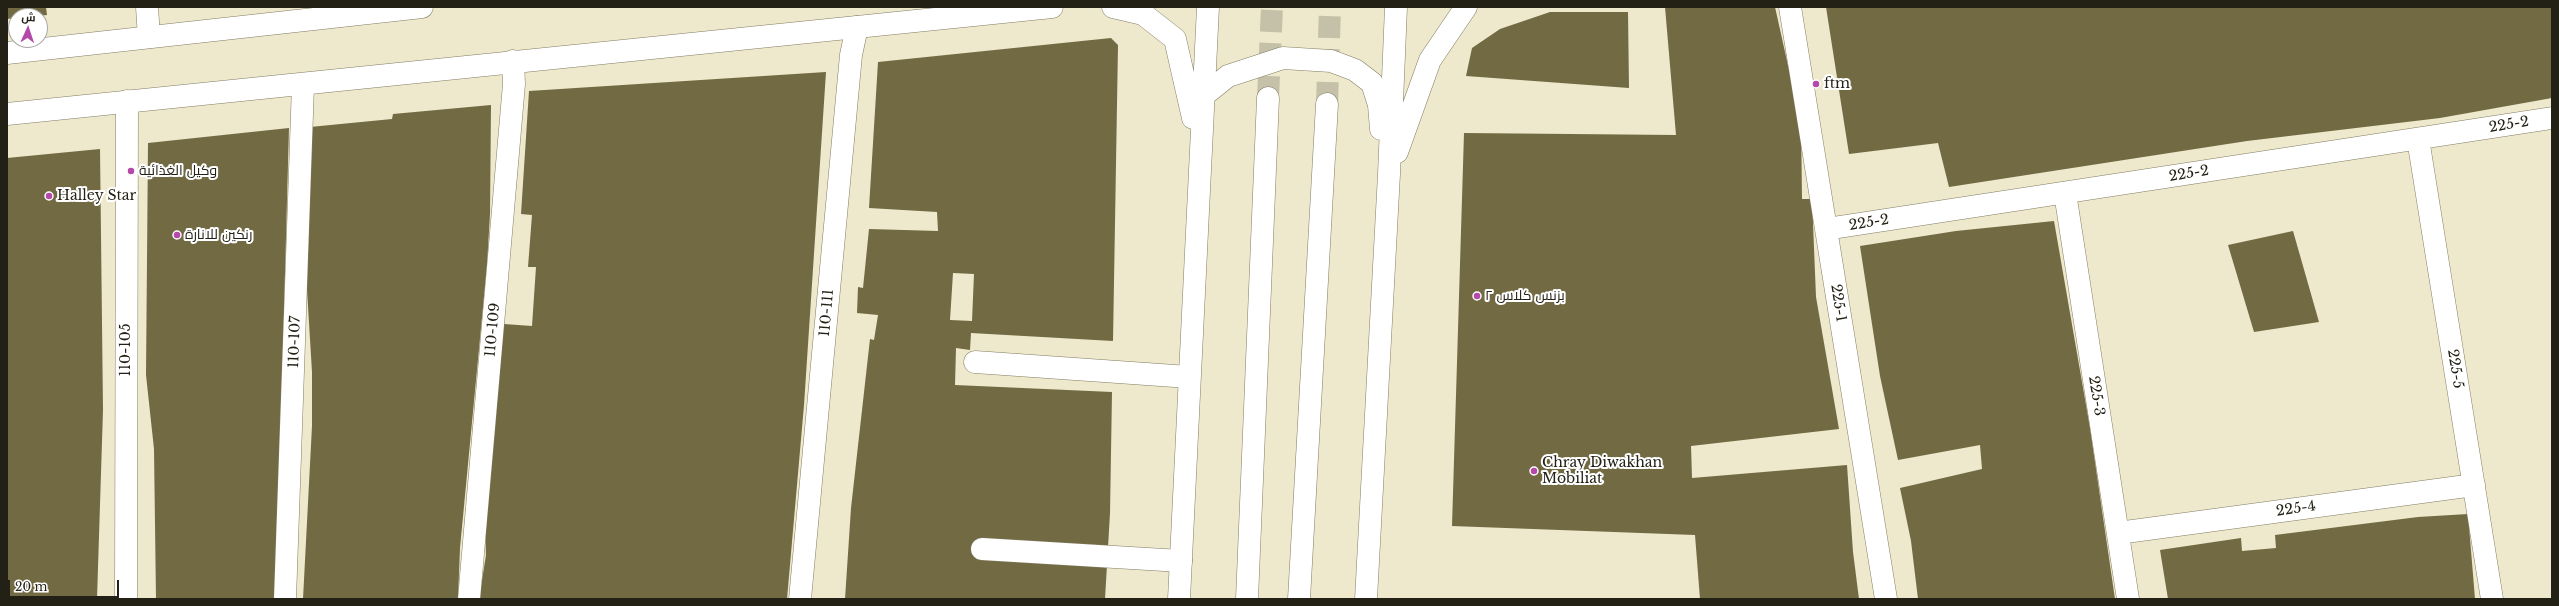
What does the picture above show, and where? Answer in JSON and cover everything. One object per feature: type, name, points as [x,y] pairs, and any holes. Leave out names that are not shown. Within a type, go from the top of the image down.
[{"type":"main road","points":[[146,7],[149,37]]},
{"type":"main road","points":[[7,53],[422,7]]},
{"type":"main road","points":[[7,114],[127,100],[303,85],[514,61],[1052,7]]},
{"type":"main road","points":[[1113,7],[1143,14],[1175,39],[1200,151]]},
{"type":"main road","points":[[1179,599],[1208,7]]},
{"type":"main road","points":[[1366,599],[1388,198],[1396,7]]},
{"type":"main road","points":[[1389,174],[1430,60],[1466,7]]},
{"type":"main road","name":"225-1","points":[[1790,7],[1886,599]]},
{"type":"main road","name":"110-111","points":[[800,599],[851,55],[857,27]]},
{"type":"main road","points":[[1203,96],[1228,76],[1283,58],[1331,61],[1355,70],[1372,83],[1379,105],[1388,198]]},
{"type":"main road","name":"110-109","points":[[469,599],[513,100],[514,61]]},
{"type":"main road","name":"110-107","points":[[285,599],[303,85]]},
{"type":"main road","points":[[1246,599],[1268,98]]},
{"type":"main road","name":"110-105","points":[[126,599],[127,100]]},
{"type":"main road","points":[[1299,599],[1327,104]]},
{"type":"main road","name":"225-2","points":[[1826,229],[2552,118]]},
{"type":"main road","name":"225-5","points":[[2418,139],[2492,599]]},
{"type":"main road","name":"225-3","points":[[2065,193],[2128,599]]},
{"type":"main road","points":[[975,362],[1189,377]]},
{"type":"main road","name":"225-4","points":[[2118,533],[2474,486]]},
{"type":"main road","points":[[982,549],[1181,561]]},
{"type":"building","points":[[7,7],[46,7],[8,8],[7,19]]},
{"type":"building","points":[[1665,7],[1775,7],[1801,124],[1802,199],[1812,199],[1816,297],[1839,429],[1691,446],[1692,478],[1847,465],[1853,552],[1859,599],[1700,599],[1695,535],[1452,526],[1464,133],[1676,135]]},
{"type":"building","points":[[1826,7],[2552,7],[2552,98],[2440,118],[2247,141],[1949,187],[1938,143],[1849,154]]},
{"type":"building","points":[[1550,12],[1628,12],[1629,88],[1466,76],[1472,48],[1500,29]]},
{"type":"building","points":[[1111,38],[1118,45],[1113,341],[971,333],[970,350],[956,348],[955,385],[1112,392],[1110,513],[1105,599],[845,599],[851,508],[870,339],[874,340],[878,315],[857,313],[858,287],[863,288],[869,229],[938,231],[937,212],[869,208],[878,62]],"holes":[[[953,273],[974,274],[972,321],[950,320]]]},
{"type":"building","points":[[826,72],[804,405],[787,599],[479,599],[486,555],[484,496],[504,324],[532,326],[536,267],[528,267],[532,215],[521,214],[529,91]]},
{"type":"building","points":[[491,105],[490,214],[487,265],[460,548],[458,599],[303,599],[312,426],[312,372],[305,257],[310,127],[392,119],[393,114]]},
{"type":"building","points":[[289,128],[276,599],[156,599],[154,449],[146,375],[148,143]]},
{"type":"building","points":[[100,149],[103,410],[97,599],[7,599],[7,158]]},
{"type":"building","points":[[2054,221],[2090,428],[2115,599],[1918,599],[1911,541],[1900,488],[1982,469],[1980,445],[1898,460],[1880,376],[1860,246],[1956,231]]},
{"type":"building","points":[[2293,231],[2319,322],[2254,332],[2228,245]]},
{"type":"building","points":[[2468,514],[2475,599],[2168,599],[2160,550],[2241,538],[2242,551],[2276,548],[2275,535],[2418,517]]},
{"type":"tunnel","points":[[1268,98],[1272,7]]},
{"type":"tunnel","points":[[1327,104],[1330,7]]},
{"type":"place","name":"ftm","points":[[1816,84]]},
{"type":"place","name":"وكيل الغذائية","points":[[131,171]]},
{"type":"place","name":"Halley Star","points":[[49,196]]},
{"type":"place","name":"رنكين للانارة","points":[[177,235]]},
{"type":"place","name":"بزنس کلاس ٢","points":[[1477,296]]},
{"type":"place","name":"Chray Diwakhan Mobiliat","points":[[1534,471]]}]
